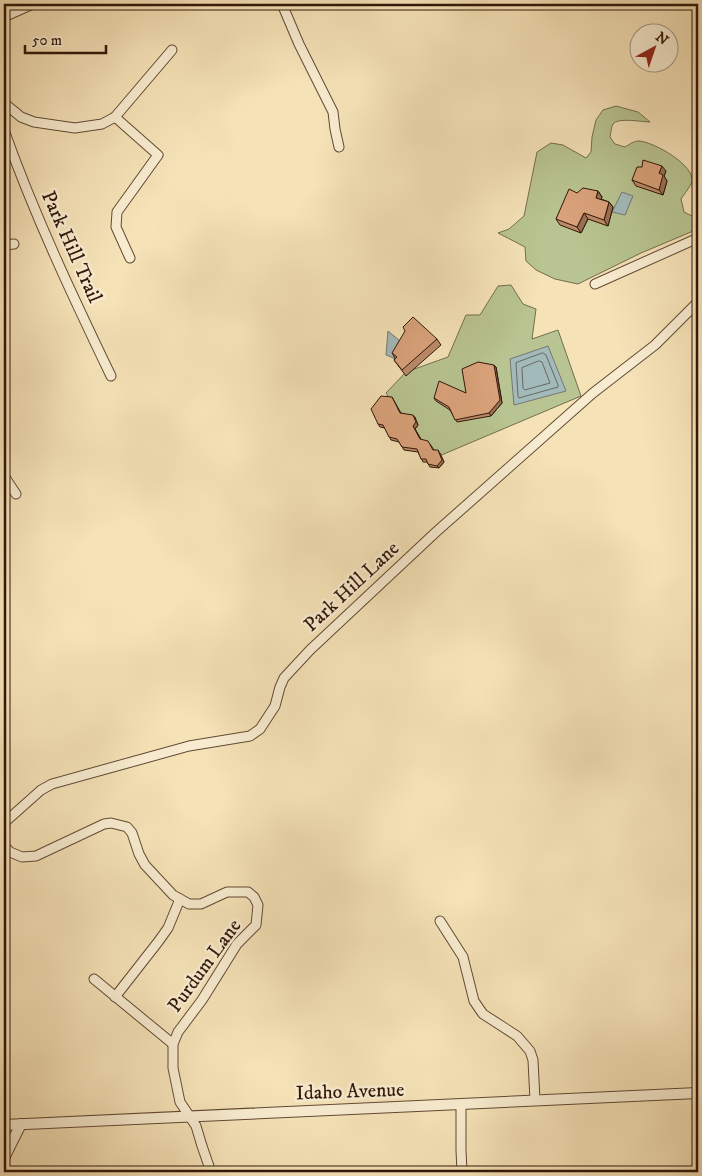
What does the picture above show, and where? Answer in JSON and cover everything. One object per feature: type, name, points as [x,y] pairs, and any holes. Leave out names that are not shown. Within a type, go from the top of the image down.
[{"type":"street","points":[[4,17],[33,4]]},
{"type":"street","points":[[282,4],[299,44],[333,112],[339,147]]},
{"type":"street","points":[[4,103],[21,117],[34,122],[75,128],[102,124],[115,117],[172,50]]},
{"type":"street","points":[[115,117],[158,156],[117,212],[116,227],[130,258]]},
{"type":"street","name":"Park Hill Trail","points":[[4,130],[21,179],[111,376]]},
{"type":"street","points":[[595,284],[698,238]]},
{"type":"street","points":[[4,245],[14,244]]},
{"type":"street","name":"Park Hill Lane","points":[[4,823],[42,790],[52,784],[189,746],[250,736],[260,730],[275,706],[284,678],[310,650],[436,532],[593,393],[655,345],[698,302]]},
{"type":"street","points":[[4,476],[16,494]]},
{"type":"street","points":[[4,846],[10,852],[22,857],[36,856],[104,824],[111,823],[127,827],[132,834],[145,865],[173,896],[180,899],[168,928],[115,997]]},
{"type":"street","name":"Purdum Lane","points":[[180,899],[188,904],[201,904],[227,892],[248,892],[254,897],[258,905],[256,925],[237,944],[202,1000],[178,1032],[173,1044],[173,1068],[180,1102],[196,1126],[211,1172]]},
{"type":"street","points":[[440,921],[463,957],[474,1001],[483,1014],[517,1036],[530,1051],[533,1060],[535,1100]]},
{"type":"street","points":[[94,979],[173,1044]]},
{"type":"street","name":"Idaho Avenue","points":[[4,1125],[698,1093]]},
{"type":"street","points":[[461,1104],[462,1172]]},
{"type":"street","points":[[4,1158],[20,1124]]},
{"type":"green space","points":[[616,106],[638,112],[650,122],[625,120],[616,122],[612,125],[610,137],[615,144],[625,147],[639,141],[654,145],[681,162],[691,175],[692,182],[681,199],[684,212],[696,218],[698,217],[698,229],[641,253],[578,284],[555,279],[536,270],[526,261],[525,247],[498,233],[509,229],[524,216],[537,152],[551,143],[563,145],[586,158],[591,152],[596,120],[603,110]]},
{"type":"green space","points":[[511,285],[523,304],[536,309],[532,339],[558,330],[581,396],[432,459],[386,393],[406,372],[448,357],[466,315],[480,315],[498,286]]},
{"type":"water","points":[[622,192],[633,196],[625,215],[612,212]]},
{"type":"water","points":[[388,331],[400,341],[396,359],[386,355]]},
{"type":"water","points":[[548,346],[566,391],[514,405],[510,359]]},
{"type":"building","points":[[643,160],[662,166],[659,173],[663,175],[659,190],[632,180],[637,167],[642,167]]},
{"type":"building","points":[[583,188],[598,191],[596,198],[609,202],[604,220],[584,213],[577,227],[556,219],[569,189],[577,193]]},
{"type":"building","points":[[413,317],[437,339],[402,370],[394,360],[397,357],[392,353],[405,331],[403,327]]},
{"type":"building","points":[[478,362],[494,365],[500,400],[489,413],[455,420],[449,407],[434,398],[439,381],[466,393],[462,369]]},
{"type":"building","points":[[381,396],[392,397],[400,413],[413,415],[416,422],[413,426],[420,439],[428,441],[433,450],[438,450],[442,460],[437,466],[428,464],[426,459],[421,459],[417,449],[402,447],[397,439],[389,437],[383,425],[378,424],[371,409]]}]
